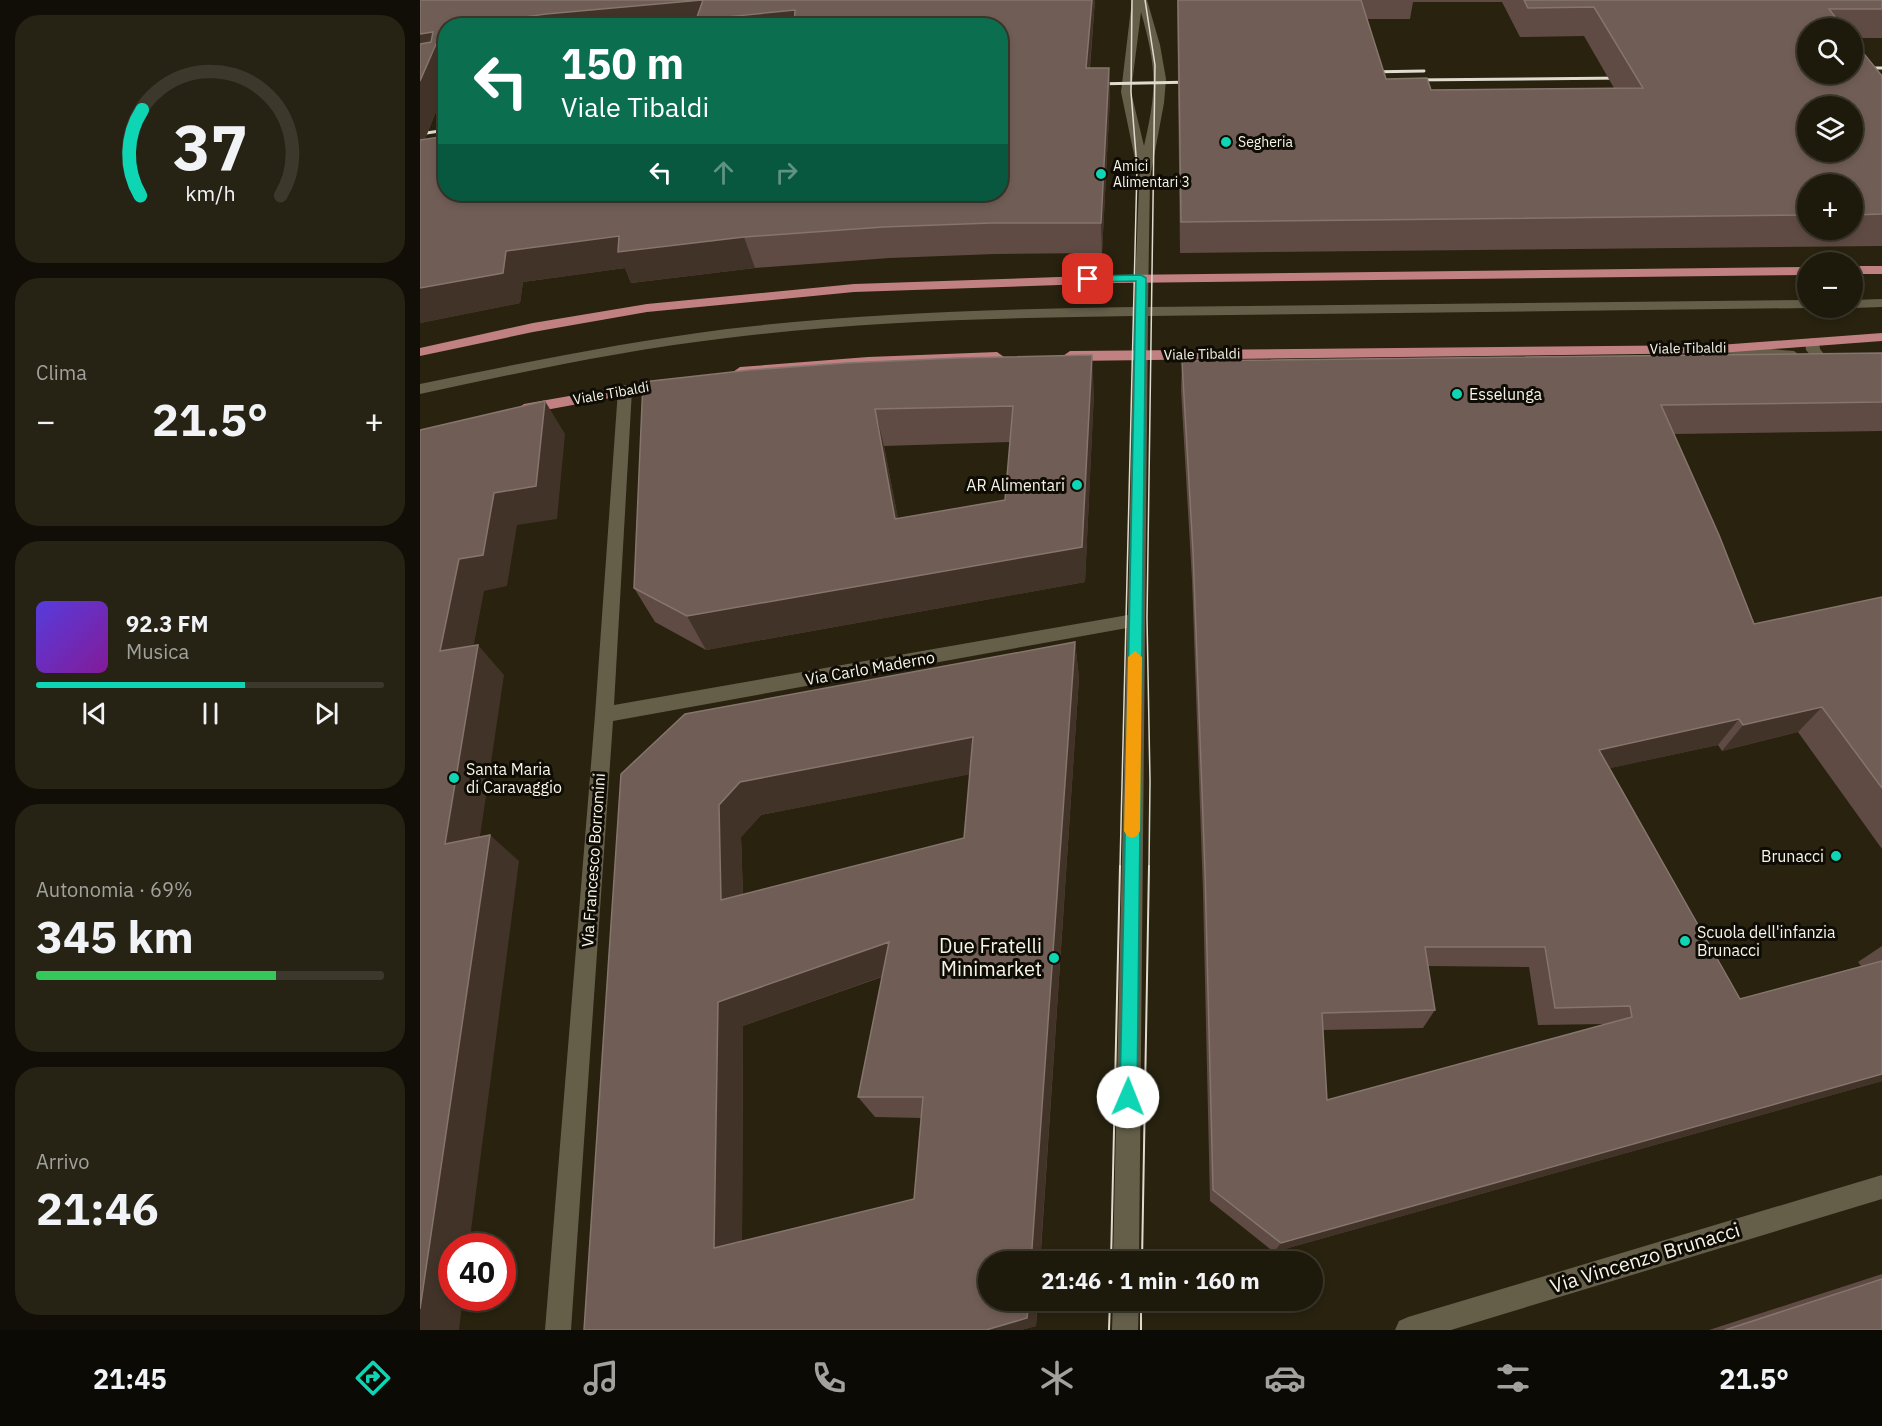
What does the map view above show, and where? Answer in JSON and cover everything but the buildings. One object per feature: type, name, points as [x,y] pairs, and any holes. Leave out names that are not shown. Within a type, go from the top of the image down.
[{"type":"main road","points":[[1863,270],[1882,270]]},
{"type":"main road","points":[[420,352],[632,311],[723,299],[929,284],[1141,278],[1797,271]]},
{"type":"main road","name":"Viale Tibaldi","points":[[1053,356],[1719,348],[1882,337]]},
{"type":"main road","points":[[721,374],[815,363],[916,358],[1007,357]]},
{"type":"main road","name":"Viale Tibaldi","points":[[510,412],[678,381]]},
{"type":"street","points":[[1137,0],[1126,92],[1144,175]]},
{"type":"street","points":[[1126,1251],[1141,278],[1144,175],[1160,82],[1159,64],[1142,0]]},
{"type":"street","points":[[1863,304],[1882,303]]},
{"type":"street","points":[[420,389],[629,349],[727,333],[832,323],[1141,311],[1797,304]]},
{"type":"street","points":[[1719,348],[1826,360],[1813,350],[1812,342]]},
{"type":"street","name":"Via Francesco Borromini","points":[[558,1330],[604,715],[625,390]]},
{"type":"street","name":"Via Carlo Maderno","points":[[604,715],[1136,620]]},
{"type":"street","name":"Via Vincenzo Brunacci","points":[[1408,1330],[1882,1187]]},
{"type":"street","points":[[1125,1330],[1126,1311]]},
{"type":"tram line","points":[[1120,867],[1137,168],[1131,92],[1132,0]]},
{"type":"tram line","points":[[1145,0],[1155,65],[1147,618],[1149,867]]},
{"type":"tram line","points":[[1111,1251],[1120,866]]},
{"type":"tram line","points":[[1142,1251],[1149,866]]},
{"type":"tram line","points":[[1109,1330],[1110,1311]]},
{"type":"tram line","points":[[1141,1311],[1141,1330]]},
{"type":"railway","points":[[1863,68],[1882,68]]},
{"type":"railway","points":[[1367,72],[1424,71]]},
{"type":"railway","points":[[1411,80],[1624,78]]},
{"type":"railway","points":[[1093,84],[1195,82]]},
{"type":"railway","points":[[420,134],[438,131]]},
{"type":"slow traffic","points":[[1132,831],[1135,657]]},
{"type":"place","name":"Segheria","points":[[1226,142]]},
{"type":"place","name":"Amici Alimentari 3","points":[[1101,174]]},
{"type":"place","name":"Esselunga","points":[[1457,394]]},
{"type":"place","name":"AR Alimentari","points":[[1077,485]]},
{"type":"place","name":"Santa Maria di Caravaggio","points":[[454,778]]},
{"type":"place","name":"Brunacci","points":[[1836,856]]},
{"type":"place","name":"Scuola dell'infanzia Brunacci","points":[[1685,941]]},
{"type":"place","name":"Due Fratelli Minimarket","points":[[1054,958]]},
{"type":"route","points":[[1088,279],[1141,278],[1128,1097]]}]
